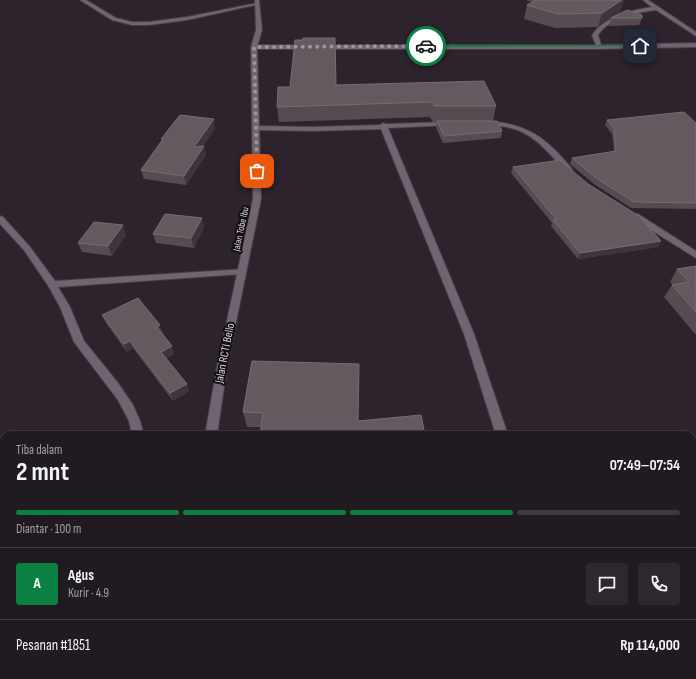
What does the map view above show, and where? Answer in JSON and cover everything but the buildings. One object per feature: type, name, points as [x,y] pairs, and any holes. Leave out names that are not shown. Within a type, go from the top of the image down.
[{"type":"street","points":[[82,0],[114,19],[139,24],[180,19],[257,2]]},
{"type":"street","points":[[645,0],[696,34]]},
{"type":"street","name":"Jalan Tobe Ibu","points":[[242,271],[257,199],[254,47],[259,30],[257,2]]},
{"type":"street","points":[[599,47],[595,35],[604,24],[620,16],[641,10],[657,8]]},
{"type":"street","points":[[254,47],[599,47],[696,45]]},
{"type":"street","points":[[477,123],[510,124],[530,132],[541,140],[576,176]]},
{"type":"street","points":[[256,128],[453,124]]},
{"type":"street","points":[[383,125],[468,334],[501,431]]},
{"type":"street","points":[[628,212],[696,255]]},
{"type":"street","points":[[0,219],[16,234],[51,284],[64,307],[79,342],[127,403],[136,424],[137,431]]},
{"type":"street","points":[[51,284],[242,271]]},
{"type":"street","name":"Jalan RCTI Bello","points":[[212,431],[222,367],[242,271]]},
{"type":"way so far","points":[[257,171],[254,47],[426,46]]},
{"type":"route","points":[[426,46],[640,46]]}]
